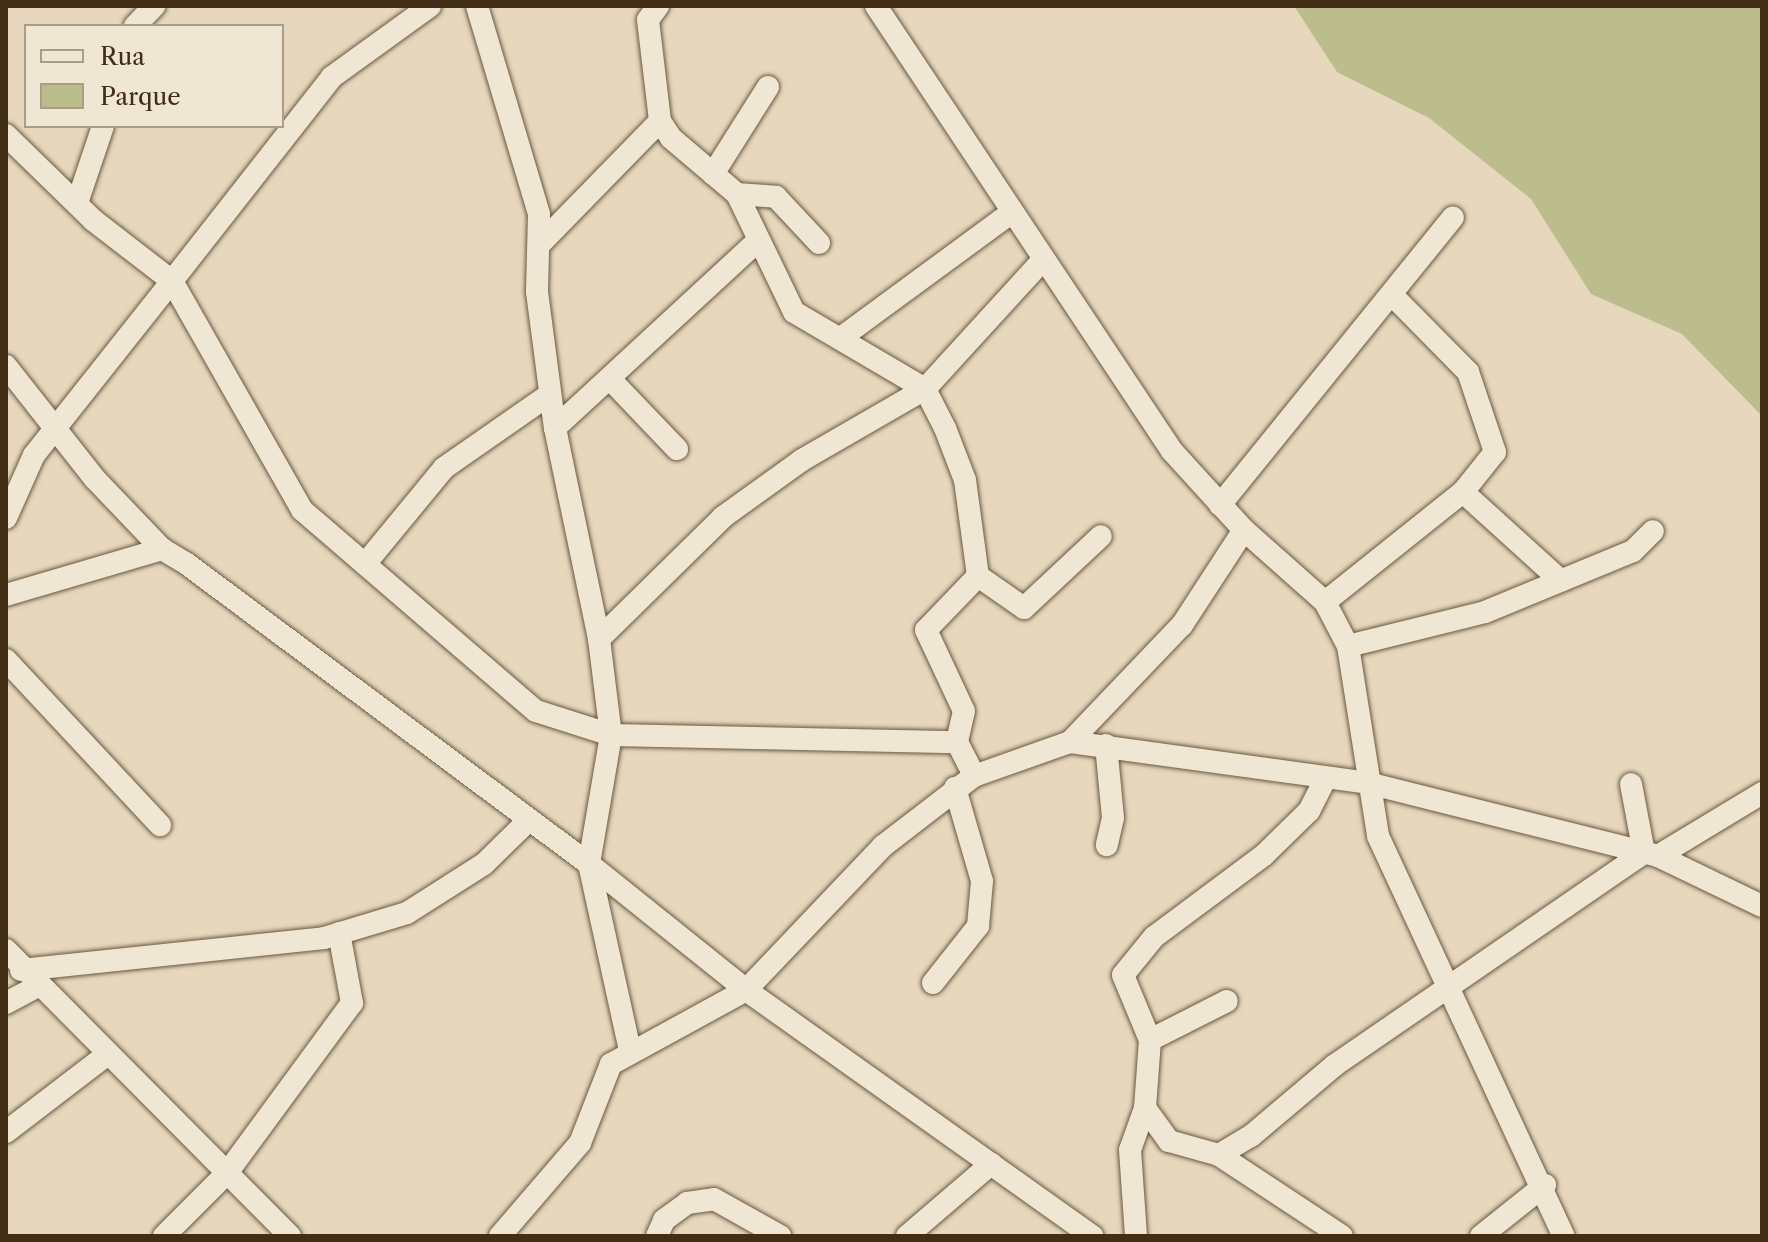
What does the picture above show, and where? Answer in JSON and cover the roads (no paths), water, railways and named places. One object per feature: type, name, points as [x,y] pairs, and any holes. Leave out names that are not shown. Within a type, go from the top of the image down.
[{"type":"street","points":[[137,24],[154,6]]},
{"type":"street","points":[[6,518],[56,425],[332,77],[430,6]]},
{"type":"street","points":[[477,6],[539,214],[537,292],[550,394],[599,639],[611,735],[589,864],[630,1051]]},
{"type":"street","points":[[658,6],[648,20],[660,121],[737,194],[794,312],[842,337],[925,389],[965,480],[978,576],[1024,608],[1101,536]]},
{"type":"street","points":[[876,6],[1012,212],[1041,262],[1172,451],[1244,530],[1325,602],[1348,646],[1378,836],[1448,988],[1545,1185],[1564,1236]]},
{"type":"street","points":[[713,174],[768,87]]},
{"type":"street","points":[[539,245],[660,121]]},
{"type":"street","points":[[77,203],[102,128]]},
{"type":"street","points":[[6,135],[77,203],[172,281],[302,510],[536,711],[611,735],[957,742]]},
{"type":"street","points":[[737,194],[776,197],[819,243]]},
{"type":"street","points":[[842,337],[1012,212]]},
{"type":"street","points":[[1220,505],[1453,217]]},
{"type":"street","points":[[555,428],[759,240]]},
{"type":"street","points":[[599,639],[723,517],[802,460],[925,389],[1041,262]]},
{"type":"street","points":[[1325,602],[1463,492],[1495,452],[1478,391],[1452,351],[1392,295]]},
{"type":"street","points":[[6,366],[56,425],[95,479],[162,549],[589,864],[746,990],[1092,1236]]},
{"type":"street","points":[[610,379],[677,449]]},
{"type":"street","points":[[365,564],[444,468],[550,394]]},
{"type":"street","points":[[1463,492],[1561,581]]},
{"type":"street","points":[[500,1236],[580,1143],[594,1119],[603,1078],[630,1051],[746,990],[883,846],[965,782],[1070,742],[1182,625],[1244,530]]},
{"type":"street","points":[[1348,646],[1485,612],[1633,551],[1653,531]]},
{"type":"street","points":[[6,595],[162,549]]},
{"type":"street","points":[[933,983],[978,926],[978,856],[957,742],[964,711],[926,630],[978,576]]},
{"type":"street","points":[[6,660],[160,825]]},
{"type":"street","points":[[1070,742],[1106,745],[1324,782],[1368,783],[1651,855],[1762,906]]},
{"type":"street","points":[[1106,745],[1113,818],[1107,845]]},
{"type":"street","points":[[1136,1236],[1130,1150],[1145,1108],[1150,1040],[1123,975],[1138,952],[1264,855],[1309,811],[1324,782]]},
{"type":"street","points":[[1631,784],[1651,855]]},
{"type":"street","points":[[1219,1155],[1448,988],[1651,855],[1762,793]]},
{"type":"street","points":[[6,1003],[30,978],[339,933],[407,913],[484,864],[529,820]]},
{"type":"street","points":[[164,1236],[227,1173],[352,1003],[339,933]]},
{"type":"street","points":[[6,950],[105,1056],[290,1236]]},
{"type":"street","points":[[1150,1040],[1227,1001]]},
{"type":"street","points":[[6,1132],[105,1056]]},
{"type":"street","points":[[1145,1108],[1169,1141],[1219,1155],[1342,1236]]},
{"type":"street","points":[[907,1236],[991,1164]]},
{"type":"street","points":[[1481,1236],[1545,1185]]},
{"type":"street","points":[[657,1236],[664,1220],[687,1203],[714,1199],[780,1236]]}]
